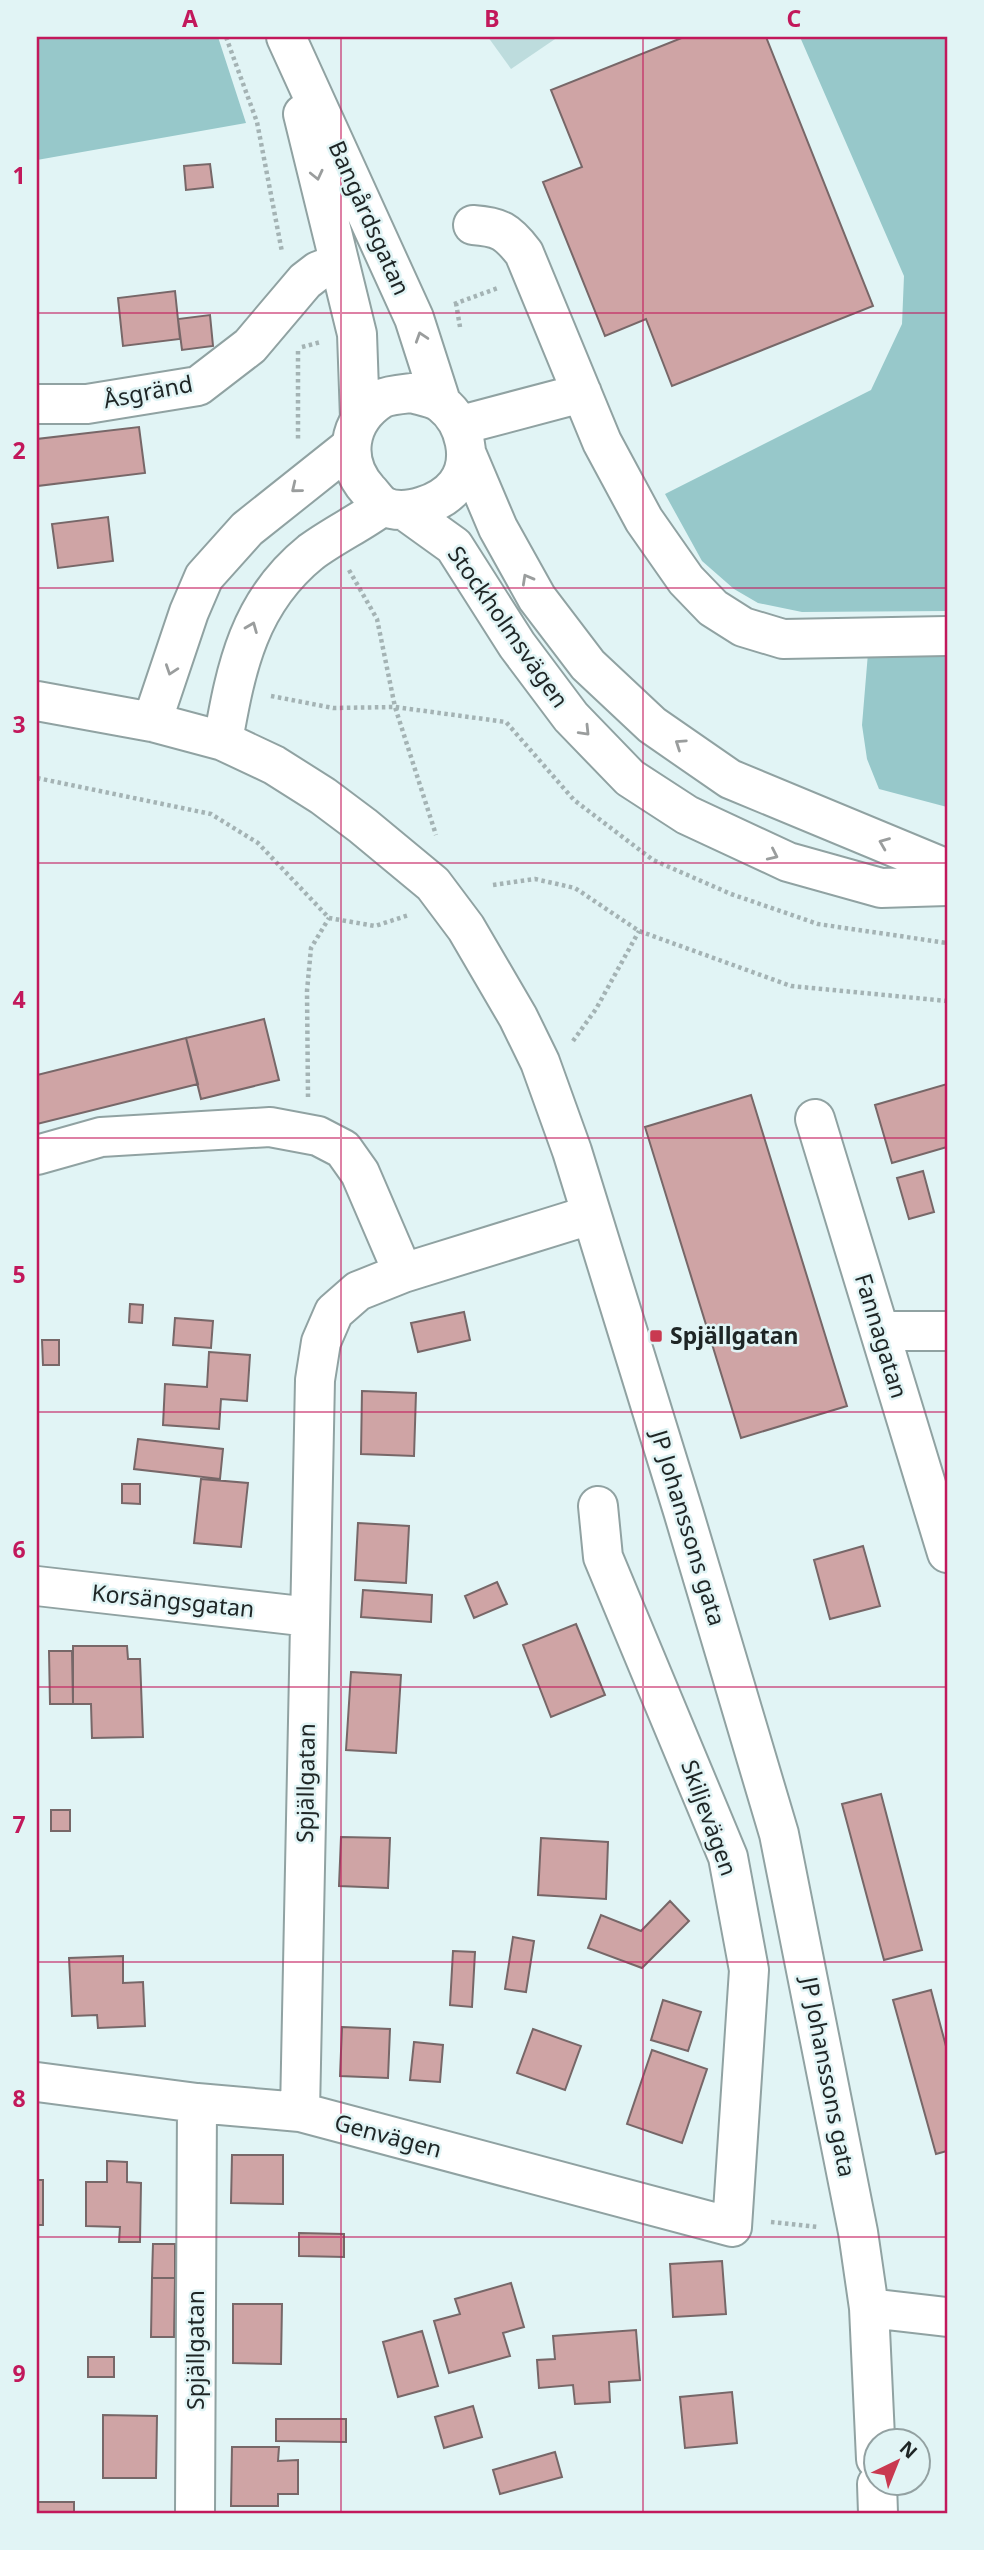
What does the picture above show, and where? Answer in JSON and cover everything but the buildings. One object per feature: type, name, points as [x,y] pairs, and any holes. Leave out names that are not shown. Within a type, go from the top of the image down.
[{"type":"street","name":"Bangårdsgatan","points":[[285,37],[357,334],[355,433]]},
{"type":"street","name":"Bangårdsgatan","points":[[285,37],[414,318],[456,428]]},
{"type":"street","points":[[473,225],[495,226],[511,237],[524,253],[602,442],[644,520],[686,580],[713,608],[743,627],[783,639],[947,636]]},
{"type":"street","name":"Åsgränd","points":[[37,404],[87,404],[198,386],[250,346],[305,281],[318,271],[339,263]]},
{"type":"street","points":[[152,722],[189,612],[204,577],[247,529],[355,433],[383,398],[412,393],[456,428]]},
{"type":"street","points":[[456,428],[582,393]]},
{"type":"street","points":[[37,701],[152,722],[223,741],[232,689],[251,627],[269,596],[308,555],[331,538],[394,508],[434,504],[457,484],[456,428]]},
{"type":"street","name":"Stockholmsvägen","points":[[456,428],[498,528],[537,598],[587,665],[652,725],[730,779],[947,869]]},
{"type":"street","points":[[355,433],[356,477],[394,508]]},
{"type":"street","name":"Stockholmsvägen","points":[[394,508],[454,546],[517,645],[563,707],[630,778],[687,815],[788,862],[881,888],[947,886]]},
{"type":"street","name":"JP Johanssons gata","points":[[223,741],[274,765],[323,796],[433,884],[466,929],[518,1017],[540,1062],[572,1151],[779,1834],[858,2232],[869,2308],[875,2428]]},
{"type":"street","name":"Fannagatan","points":[[815,1119],[947,1553]]},
{"type":"street","points":[[37,1155],[101,1137],[270,1128],[318,1136],[343,1149],[360,1173],[403,1273]]},
{"type":"street","name":"Spjällgatan","points":[[300,2112],[315,1380],[321,1342],[334,1312],[358,1291],[403,1273],[590,1215]]},
{"type":"street","points":[[880,1331],[947,1331]]},
{"type":"street","name":"Skiljevägen","points":[[598,1506],[603,1557],[728,1857],[733,1882],[749,1970],[732,2227]]},
{"type":"street","name":"Korsängsgatan","points":[[37,1586],[310,1617]]},
{"type":"street","name":"Genvägen","points":[[37,2082],[197,2103],[300,2112],[732,2227]]},
{"type":"street","name":"Spjällgatan","points":[[195,2513],[197,2103]]},
{"type":"street","points":[[869,2308],[947,2317]]},
{"type":"path","points":[[456,303],[460,330]]},
{"type":"path","points":[[37,778],[211,814],[258,843],[330,918],[375,926],[414,914]]},
{"type":"path","points":[[493,885],[535,878],[575,888],[639,931],[791,986],[947,1000]]},
{"type":"path","points":[[304,1133],[310,1083],[307,991],[310,948],[330,918]]},
{"type":"path","points":[[567,1050],[596,1009],[639,931]]},
{"type":"shaded area","points":[[37,37],[218,37],[246,123],[37,160]]},
{"type":"shaded area","points":[[488,37],[558,37],[511,69]]},
{"type":"shaded area","points":[[800,37],[947,37],[947,611],[802,612],[758,603],[734,589],[702,561],[665,494],[871,390],[902,324],[904,276]]},
{"type":"shaded area","points":[[947,650],[947,807],[879,789],[867,759],[862,725],[868,653]]},
{"type":"place","name":"Spjällgatan","points":[[656,1336]]}]
